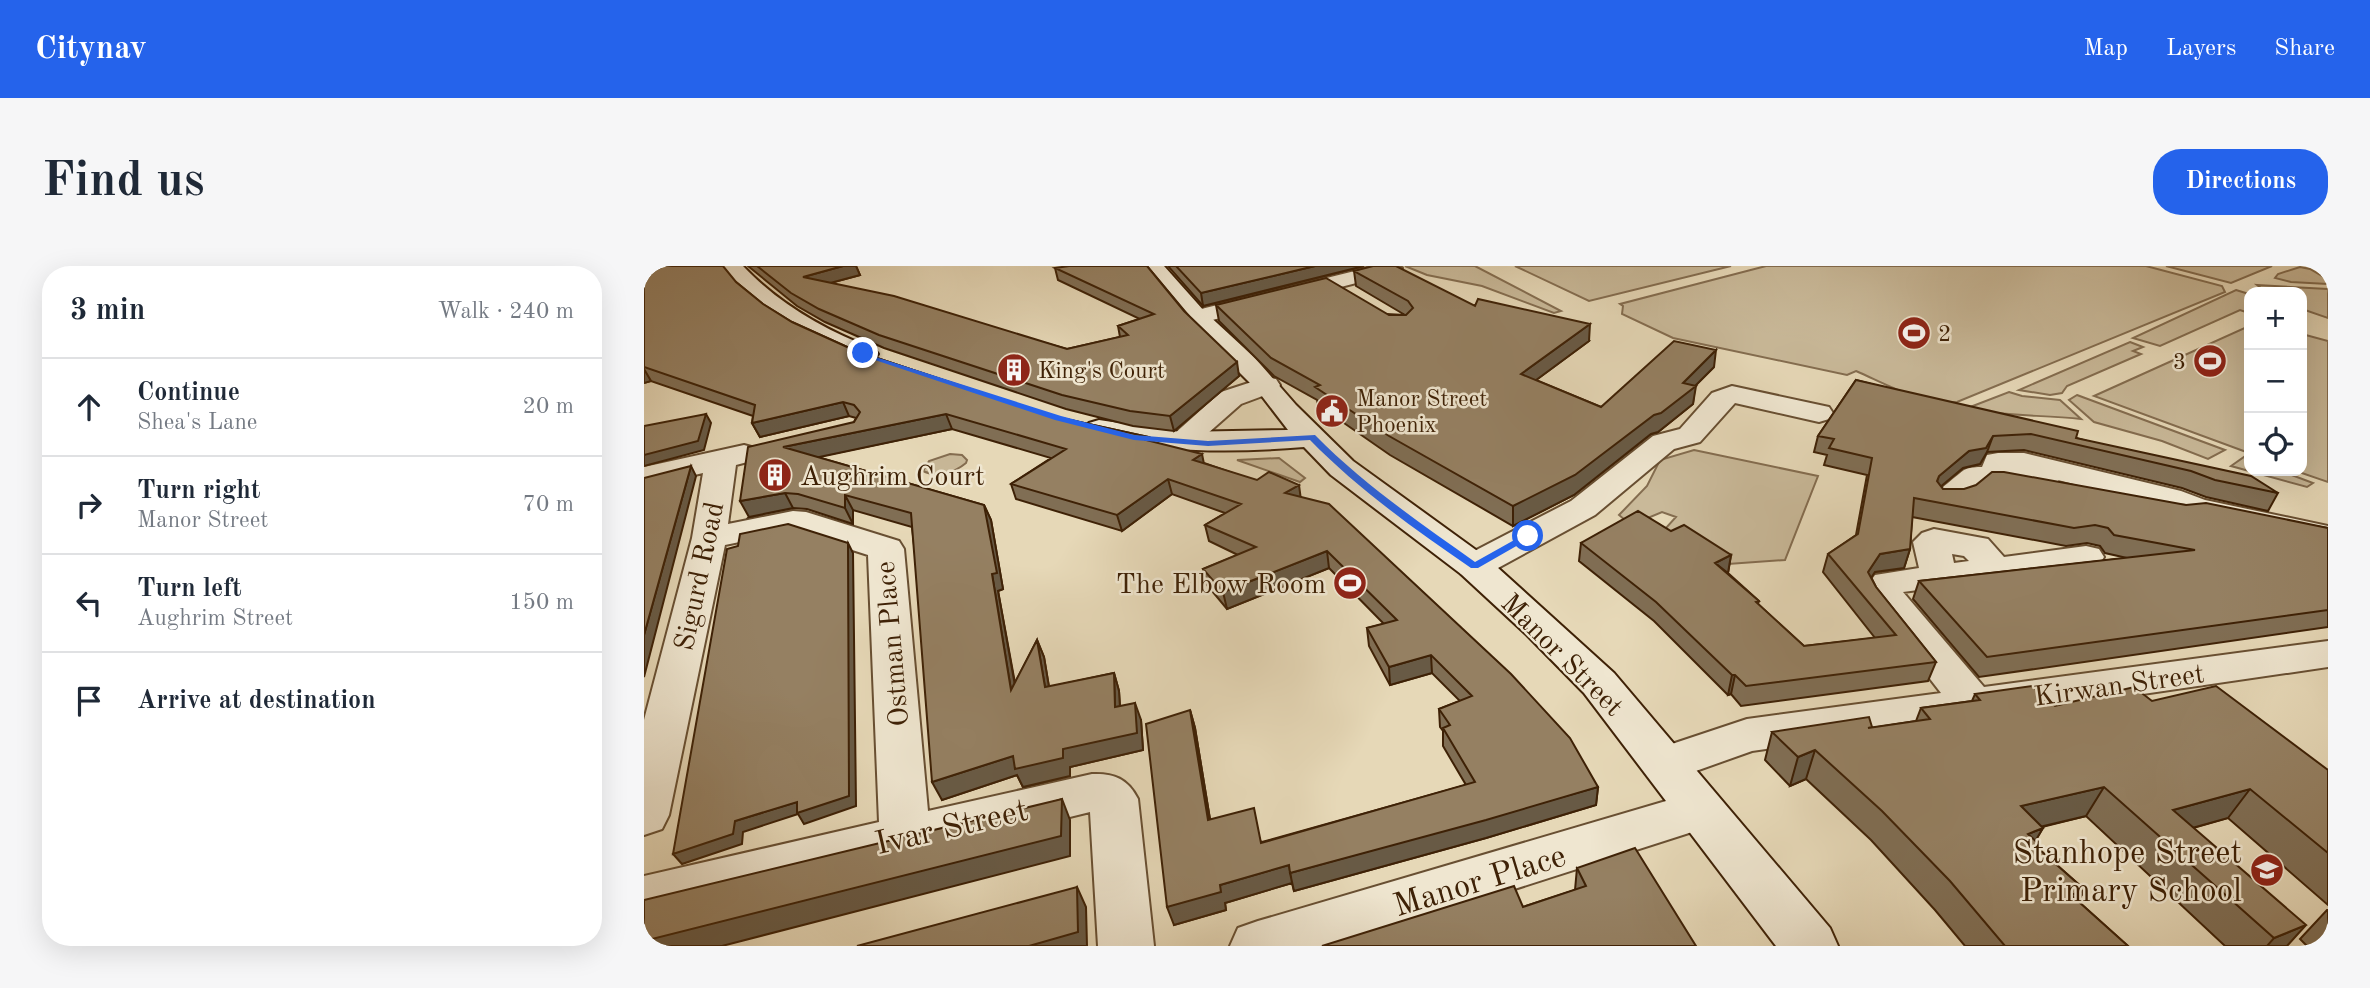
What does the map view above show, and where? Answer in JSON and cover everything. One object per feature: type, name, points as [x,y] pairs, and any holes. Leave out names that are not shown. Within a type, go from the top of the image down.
[{"type":"street","points":[[732,266],[755,290],[811,330],[886,361]]},
{"type":"street","name":"Manor Street","points":[[1153,266],[1197,317],[1267,385],[1286,411],[1342,468],[1474,566],[1599,683],[1810,946]]},
{"type":"street","points":[[1197,317],[1392,268]]},
{"type":"street","points":[[1330,283],[1353,297]]},
{"type":"street","points":[[1179,443],[1231,398],[1267,385]]},
{"type":"street","points":[[1474,566],[1583,508],[1664,442],[1690,436],[1722,399],[1731,394],[1819,413]]},
{"type":"street","points":[[1071,422],[1134,437],[1179,443],[1234,443],[1312,437]]},
{"type":"street","points":[[644,477],[770,447]]},
{"type":"street","name":"Sigurd Road","points":[[644,815],[709,538],[721,460]]},
{"type":"street","points":[[1949,497],[1961,491],[1975,477],[1998,477],[2177,510],[2196,508],[2328,536]]},
{"type":"street","name":"Ostman Place","points":[[709,538],[793,521],[806,522],[886,549],[905,835]]},
{"type":"street","points":[[1974,704],[1885,596],[1884,589],[1888,583],[2086,557]]},
{"type":"street","name":"Kirwan Street","points":[[1665,764],[1747,735],[2328,654]]},
{"type":"street","name":"Ivar Street","points":[[644,899],[905,835],[1105,792],[1114,799],[1126,946]]},
{"type":"street","name":"Manor Place","points":[[1258,946],[1700,810]]},
{"type":"shaded area","points":[[1405,266],[1475,266],[1561,311],[1554,313],[1482,286],[1427,275]]},
{"type":"shaded area","points":[[1515,266],[1731,266],[1589,301]]},
{"type":"shaded area","name":"2","points":[[1766,266],[2146,266],[2222,286],[2225,292],[1957,402],[1918,397],[1856,371],[1847,375],[1673,338],[1622,314],[1623,306],[1620,304]]},
{"type":"shaded area","points":[[2166,266],[2272,266],[2231,283]]},
{"type":"shaded area","points":[[2300,267],[2310,269],[2327,279],[2328,284],[2291,282],[2275,278],[2278,274]]},
{"type":"shaded area","points":[[2257,285],[2292,287],[2260,287]]},
{"type":"shaded area","points":[[2307,288],[2328,289],[2328,318],[2307,311]]},
{"type":"shaded area","points":[[2236,290],[2244,292],[2244,311],[2240,310],[2160,346],[2133,338]]},
{"type":"shaded area","name":"3","points":[[2244,328],[2244,451],[2094,396]]},
{"type":"shaded area","points":[[2307,335],[2328,341],[2328,482],[2307,475]]},
{"type":"shaded area","points":[[2130,342],[2143,347],[2133,351],[2141,354],[2067,386],[2062,393],[2050,395],[2019,390]]},
{"type":"shaded area","points":[[2009,392],[2060,400],[2081,419],[1965,409]]},
{"type":"shaded area","points":[[2077,395],[2225,450],[2208,459],[2162,441],[2094,422],[2069,400]]},
{"type":"shaded area","points":[[1694,450],[1818,476],[1785,560],[1714,565],[1665,529],[1676,517],[1662,512],[1631,525],[1619,515],[1647,486],[1660,460]]},
{"type":"shaded area","points":[[950,454],[962,455],[967,460],[966,463],[945,473],[923,471],[929,461]]},
{"type":"shaded area","points":[[2244,457],[2244,470],[2231,466]]},
{"type":"shaded area","points":[[1279,458],[1305,478],[1300,482],[1237,460]]},
{"type":"shaded area","points":[[2267,476],[2294,476],[2313,483],[2307,487]]},
{"type":"building","points":[[644,266],[723,266],[736,282],[763,304],[792,322],[856,351],[1052,416],[1149,437],[1146,440],[1202,454],[1193,460],[1257,480],[1269,472],[1299,485],[1285,493],[1329,504],[1511,674],[1570,738],[1598,787],[1290,873],[1289,865],[1220,885],[1221,892],[1167,907],[1146,724],[1190,710],[1208,820],[1254,808],[1261,843],[1475,782],[1443,728],[1450,725],[1439,709],[1472,696],[1431,655],[1389,667],[1367,628],[1397,620],[1327,551],[1223,592],[1203,569],[1256,547],[1205,525],[1241,504],[1168,479],[1117,515],[1011,484],[1066,449],[946,414],[783,447],[984,505],[997,573],[992,574],[1011,690],[1037,640],[1045,687],[1114,673],[1115,707],[1135,703],[1137,733],[1063,749],[1063,758],[1015,769],[1013,756],[932,782],[911,513],[845,495],[845,508],[798,494],[785,493],[740,501],[748,447],[854,422],[860,412],[854,405],[843,402],[752,423],[755,405],[644,367]]},
{"type":"building","points":[[757,266],[843,266],[803,277],[894,296],[1067,349],[1128,335],[1118,326],[1154,314],[1055,268],[1147,266],[1184,311],[1237,362],[1170,416],[1130,411],[1062,395],[879,335],[819,309],[791,293]]},
{"type":"building","points":[[1176,266],[1315,266],[1201,293]]},
{"type":"building","points":[[1373,266],[1396,266],[1475,306],[1478,299],[1590,324],[1521,374],[1601,407],[1674,341],[1716,350],[1683,383],[1696,386],[1661,413],[1654,415],[1575,475],[1513,506],[1389,436],[1315,387],[1320,385],[1271,358],[1216,305],[1326,278],[1389,315],[1406,315],[1413,308],[1408,301],[1354,271]]},
{"type":"building","points":[[1856,380],[2078,431],[2076,438],[2251,476],[2278,493],[2031,434],[1993,436],[1986,448],[1969,451],[1939,476],[1937,481],[1943,489],[1964,489],[1976,485],[1992,472],[2004,472],[2186,505],[2206,503],[2328,528],[2328,610],[1987,657],[1919,581],[2195,550],[2114,535],[2108,528],[2095,525],[2074,528],[1914,498],[1910,549],[1880,554],[1868,572],[1876,587],[1936,662],[1746,686],[1656,602],[1581,543],[1638,511],[1671,531],[1684,525],[1731,555],[1715,563],[1759,601],[1756,602],[1804,646],[1896,635],[1828,554],[1858,534],[1872,458],[1829,448],[1834,439],[1818,436]]},
{"type":"building","points":[[706,414],[698,441],[644,455],[644,426]]},
{"type":"building","points":[[691,466],[644,635],[644,478]]},
{"type":"building","points":[[788,524],[848,543],[849,796],[797,813],[797,802],[735,821],[733,834],[673,854],[727,549],[738,546],[740,534]]},
{"type":"building","points":[[2032,686],[2055,706],[2134,687],[2152,701],[2216,686],[2328,770],[2328,853],[2250,789],[2173,810],[2306,925],[2274,938],[2104,787],[2021,806],[2043,828],[2028,834],[2043,848],[2040,850],[2085,890],[2071,895],[2128,946],[2005,946],[1950,881],[1882,811],[1815,750],[1798,757],[1772,732],[1869,717],[1872,727],[1868,728],[1930,719],[1921,708],[1980,700],[1975,694]]},
{"type":"building","points":[[1062,799],[1061,836],[644,941],[644,900]]},
{"type":"building","points":[[1635,848],[1696,946],[1322,946],[1514,886],[1523,907],[1586,886],[1577,868]]},
{"type":"building","points":[[1077,887],[1078,932],[1029,946],[857,946]]},
{"type":"place","name":"2","points":[[1914,333]]},
{"type":"place","name":"3","points":[[2210,361]]},
{"type":"place","name":"King's Court","points":[[1014,370]]},
{"type":"place","name":"Manor Street Phoenix","points":[[1332,411]]},
{"type":"place","name":"Aughrim Court","points":[[775,475]]},
{"type":"place","name":"The Elbow Room","points":[[1350,583]]},
{"type":"place","name":"Stanhope Street Primary School","points":[[2267,870]]},
{"type":"route","points":[[863,353],[1058,418],[1134,437],[1208,444],[1312,437],[1342,468],[1474,566],[1528,536]]}]
